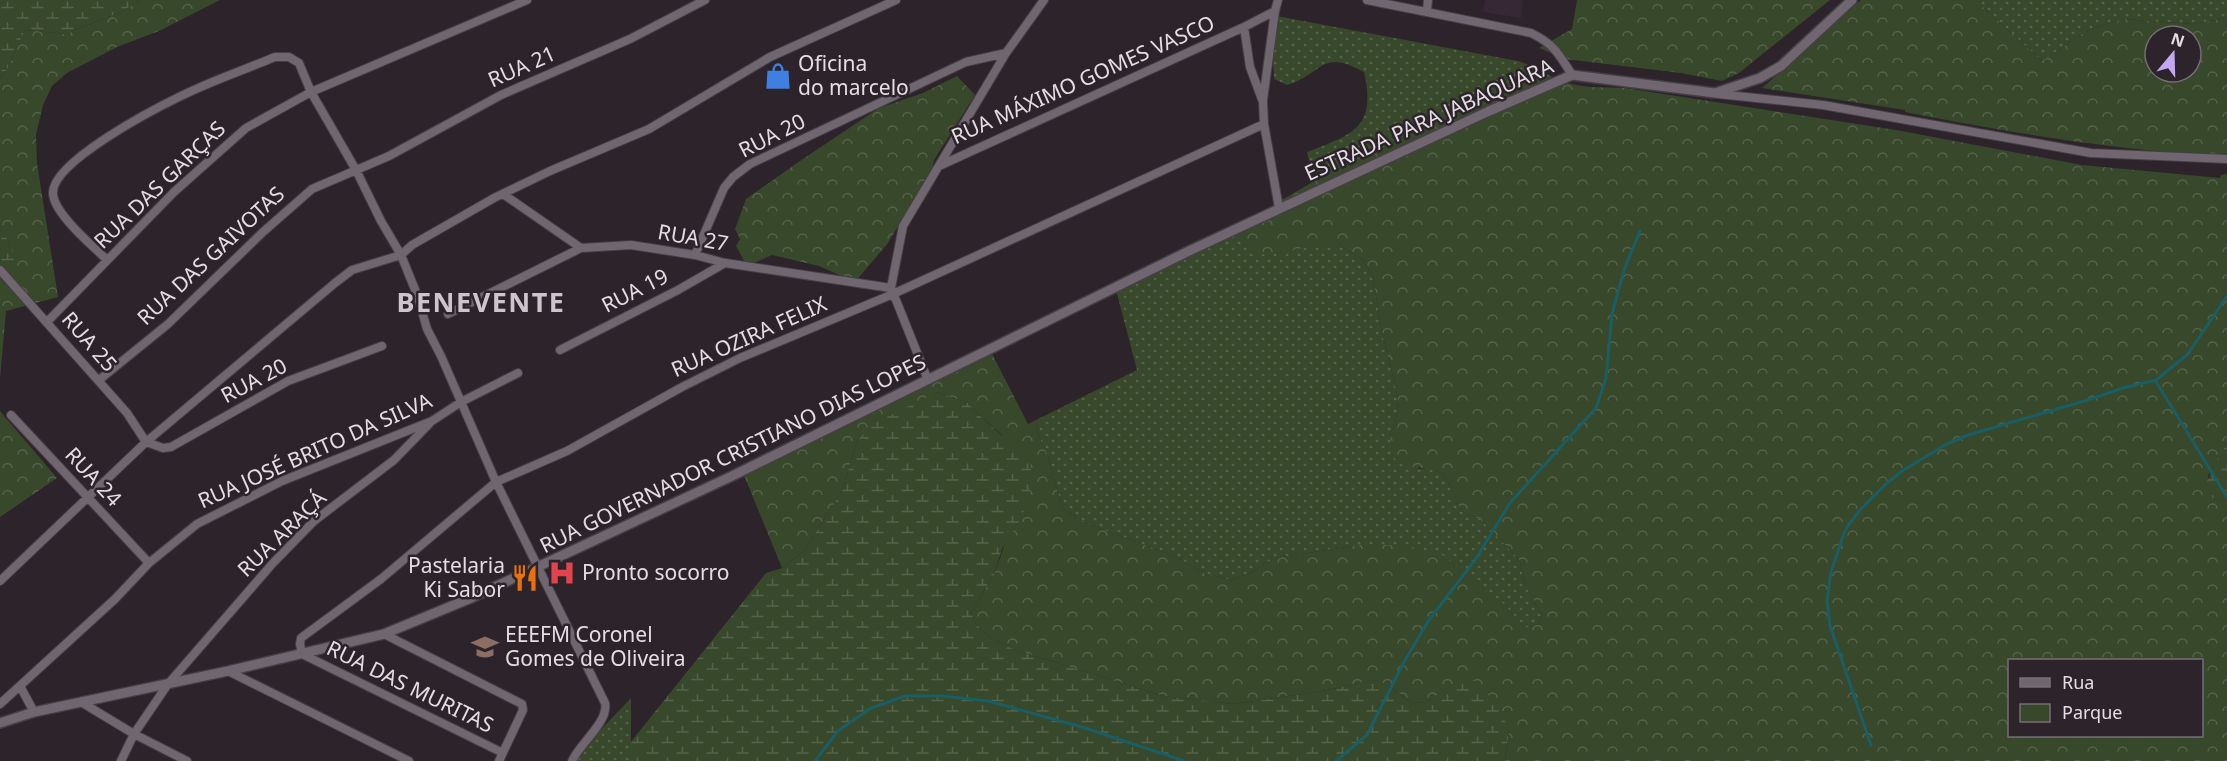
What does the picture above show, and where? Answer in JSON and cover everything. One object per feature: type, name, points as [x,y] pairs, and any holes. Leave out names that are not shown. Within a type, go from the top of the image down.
[{"type":"street","name":"RUA DAS GARÇAS","points":[[47,322],[174,192],[246,128],[311,92],[527,0]]},
{"type":"street","name":"RUA 21","points":[[356,170],[411,146],[501,95],[630,39],[705,0]]},
{"type":"street","points":[[0,581],[146,442],[352,270],[401,255],[412,245],[502,194],[649,129],[770,57],[897,0]]},
{"type":"street","points":[[928,381],[892,291],[903,226],[1006,53],[1044,0]]},
{"type":"street","name":"ESTRADA PARA JABAQUARA","points":[[1278,0],[1263,102],[1264,124],[1279,208]]},
{"type":"street","points":[[1372,0],[1531,33],[1557,49],[1572,75]]},
{"type":"street","points":[[1427,11],[1428,0]]},
{"type":"street","name":"ESTRADA PARA JABAQUARA","points":[[1189,251],[1572,75],[1715,93],[1760,78],[1781,66],[1852,0]]},
{"type":"street","name":"RUA MÁXIMO GOMES VASCO","points":[[939,166],[1275,11]]},
{"type":"street","name":"ESTRADA PARA JABAQUARA","points":[[1244,27],[1250,67],[1263,102]]},
{"type":"street","name":"RUA 20","points":[[695,255],[724,188],[733,177],[750,164],[966,62],[1006,53]]},
{"type":"street","points":[[107,260],[62,214],[55,203],[53,196],[55,183],[67,167],[90,149],[183,94],[274,57],[295,59],[401,255],[418,297],[427,329],[496,482],[606,708],[604,718],[586,739],[572,761]]},
{"type":"street","points":[[1715,93],[1823,105],[2091,153],[2227,159]]},
{"type":"street","name":"RUA OZIRA FELIX","points":[[302,654],[300,641],[304,635],[381,579],[496,482],[567,451],[682,387],[731,363],[1264,124]]},
{"type":"street","name":"RUA DAS GAIVOTAS","points":[[99,380],[168,324],[302,196],[321,184],[356,170]]},
{"type":"street","points":[[448,314],[581,248],[502,194]]},
{"type":"street","name":"RUA 27","points":[[581,248],[608,245],[632,246],[695,255],[725,263],[892,291]]},
{"type":"street","name":"RUA GOVERNADOR CRISTIANO DIAS LOPES","points":[[0,723],[34,712],[228,671],[384,634],[538,567],[730,477],[1189,251]]},
{"type":"street","name":"RUA 19","points":[[560,350],[678,290],[725,263]]},
{"type":"street","name":"RUA 25","points":[[0,270],[99,380],[127,413],[146,442]]},
{"type":"street","name":"RUA 20","points":[[146,442],[163,448],[171,447],[288,381],[382,346]]},
{"type":"street","name":"RUA JOSÉ BRITO DA SILVA","points":[[0,704],[115,599],[149,563],[197,524],[222,510],[341,456],[432,421],[461,402],[518,373]]},
{"type":"street","name":"RUA 24","points":[[11,415],[149,563]]},
{"type":"street","name":"RUA ARAÇÁ","points":[[120,761],[134,734],[168,684],[281,555],[314,521],[394,460],[432,421]]},
{"type":"street","points":[[384,634],[519,701],[523,710],[501,757]]},
{"type":"street","name":"RUA DAS MURITAS","points":[[302,654],[501,757]]},
{"type":"street","points":[[228,671],[409,761]]},
{"type":"street","points":[[20,686],[34,712]]},
{"type":"street","points":[[81,702],[134,734],[187,761]]},
{"type":"shaded area","points":[[1485,0],[1523,0],[1521,18],[1483,12]]},
{"type":"green space","points":[[0,0],[140,0],[123,11],[66,34],[26,30],[0,78]]},
{"type":"green space","points":[[140,0],[220,0],[159,31],[117,47],[67,73],[52,86],[43,105],[36,135],[37,163],[58,297],[6,311],[0,379],[0,279],[5,282],[9,243],[0,226],[0,78],[26,30],[66,34],[123,11]]},
{"type":"green space","points":[[1577,0],[1830,0],[1739,73],[1722,81],[1681,73],[1565,59],[1539,48],[1572,29]]},
{"type":"green space","points":[[1861,0],[1980,0],[1982,6],[2042,61],[2088,30],[2123,19],[2193,24],[2227,18],[2227,156],[2145,150],[2065,140],[1945,120],[1905,112],[1905,110],[1762,88]]},
{"type":"green space","points":[[1980,0],[2227,0],[2227,18],[2193,24],[2123,19],[2088,30],[2042,61],[1982,6]]},
{"type":"green space","points":[[1271,15],[1518,61],[1542,70],[1318,179],[1312,172],[1307,152],[1348,134],[1364,118],[1367,91],[1364,72],[1350,65],[1330,62],[1287,85],[1274,79]]},
{"type":"green space","points":[[1542,70],[1560,81],[1581,86],[1625,88],[1896,130],[2082,165],[2220,178],[2221,175],[2227,174],[2227,444],[2208,476],[2213,499],[2227,502],[2227,761],[1505,761],[1509,729],[1462,678],[1426,703],[1410,702],[1389,686],[1375,680],[1322,691],[1234,704],[1163,696],[1013,649],[988,636],[976,624],[971,613],[995,572],[1007,538],[1019,522],[1002,435],[968,403],[937,392],[857,441],[842,491],[804,551],[782,568],[741,468],[988,346],[1028,424],[1036,420],[1039,437],[1048,455],[1062,508],[1088,524],[1172,555],[1206,574],[1232,580],[1252,572],[1275,558],[1360,545],[1401,545],[1440,553],[1505,605],[1525,628],[1539,624],[1541,615],[1525,583],[1519,559],[1480,519],[1461,511],[1444,474],[1396,463],[1390,436],[1399,409],[1395,384],[1382,333],[1373,277],[1363,260],[1340,245],[1323,245],[1259,255],[1239,236],[1235,227],[1318,179]]},
{"type":"green space","points":[[957,76],[975,95],[934,160],[932,170],[888,243],[855,282],[819,266],[772,255],[747,266],[736,246],[740,239],[735,229],[746,199],[879,108],[923,93]]},
{"type":"green space","points":[[0,226],[11,247],[15,261],[13,284],[0,279]]},
{"type":"green space","points":[[1235,227],[1323,245],[1340,245],[1363,260],[1373,277],[1382,333],[1399,409],[1390,436],[1419,469],[1428,468],[1444,474],[1461,511],[1480,519],[1519,559],[1525,583],[1541,615],[1539,624],[1525,628],[1505,605],[1360,545],[1275,558],[1252,572],[1232,580],[1206,574],[1172,555],[1088,524],[1062,508],[1048,455],[1039,437],[1036,420],[1137,370],[1115,286]]},
{"type":"green space","points":[[937,392],[968,403],[1030,461],[1032,483],[1026,505],[1019,522],[1002,549],[995,572],[971,613],[976,624],[988,636],[1013,649],[1163,696],[1234,704],[1322,691],[1375,680],[1389,686],[1410,702],[1426,703],[1461,678],[1476,681],[1496,704],[1509,729],[1505,761],[631,761],[630,743],[766,573],[782,568],[804,551],[842,491],[857,441],[871,425]]},
{"type":"green space","points":[[0,411],[57,478],[0,517]]},
{"type":"green space","points":[[2227,444],[2227,502],[2213,499],[2209,477]]},
{"type":"green space","points":[[631,698],[631,761],[575,761],[589,742]]},
{"type":"waterway","points":[[1336,761],[1367,735],[1404,662],[1429,620],[1475,560],[1510,503],[1596,408],[1606,378],[1612,314],[1624,270],[1640,231]]},
{"type":"waterway","points":[[1871,745],[1830,626],[1827,601],[1831,572],[1843,536],[1860,510],[1902,471],[1945,445],[1968,435],[2156,380],[2188,354],[2227,296]]},
{"type":"waterway","points":[[2155,380],[2227,497]]},
{"type":"waterway","points":[[815,761],[838,731],[871,708],[905,696],[942,696],[988,701],[1082,727],[1184,761]]},
{"type":"place","name":"Oficina do marcelo","points":[[778,76]]},
{"type":"place","name":"Pronto socorro","points":[[562,573]]},
{"type":"place","name":"Pastelaria Ki Sabor","points":[[525,578]]},
{"type":"place","name":"EEEFM Coronel Gomes de Oliveira","points":[[485,647]]},
{"type":"district","name":"BENEVENTE","points":[[481,303]]}]
